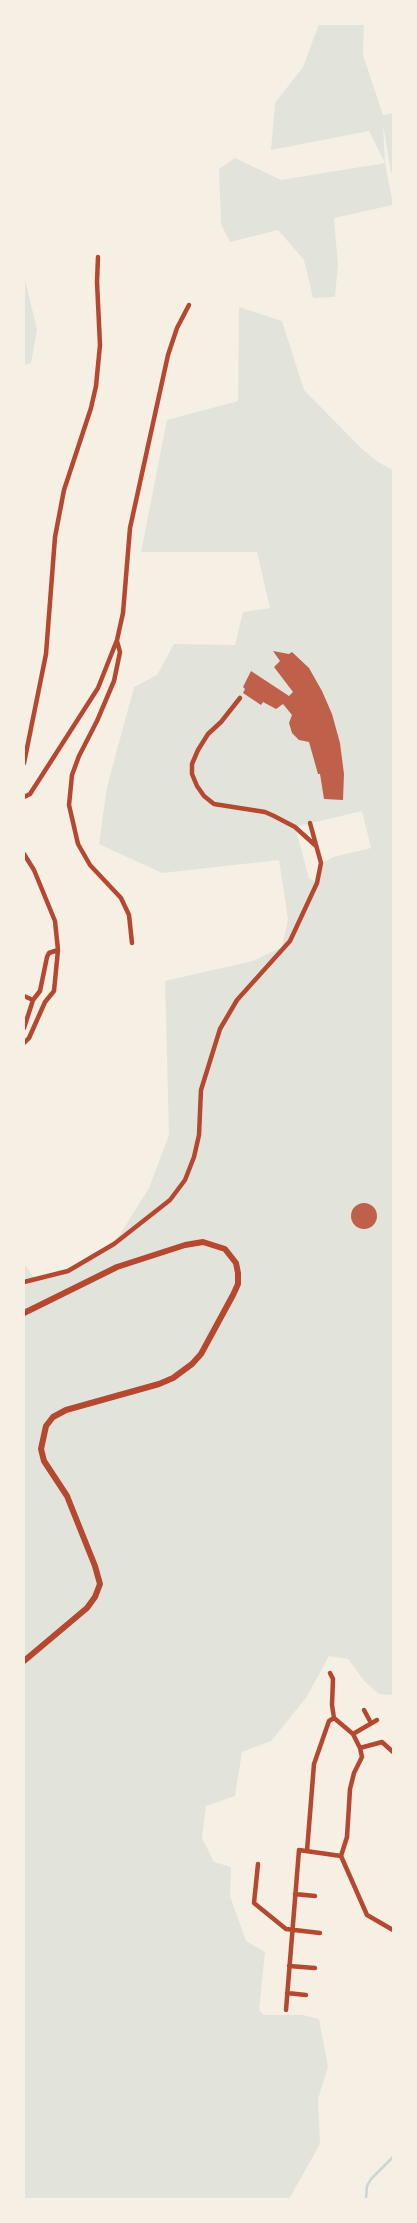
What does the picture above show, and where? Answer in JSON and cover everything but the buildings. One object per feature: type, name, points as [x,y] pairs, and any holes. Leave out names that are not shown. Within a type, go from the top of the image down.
[{"type":"main road","points":[[24,1313],[117,1267],[186,1245],[203,1242],[225,1249],[236,1263],[238,1284],[203,1350],[192,1364],[182,1372],[159,1384],[66,1410],[54,1417],[46,1426],[41,1449],[44,1461],[67,1496],[95,1566],[100,1584],[87,1608],[24,1661]]},
{"type":"street","points":[[24,763],[46,654],[55,537],[64,490],[91,408],[96,386],[100,345],[97,282],[98,257]]},
{"type":"street","points":[[24,796],[30,794],[98,688],[117,640],[123,613],[130,528],[168,355],[177,328],[189,305]]},
{"type":"street","points":[[117,640],[120,652],[114,680],[97,720],[78,756],[72,775],[69,806],[78,844],[90,865],[121,898],[129,915],[132,943]]},
{"type":"street","points":[[240,698],[221,722],[208,734],[198,750],[192,764],[192,774],[197,786],[204,796],[214,804],[270,814],[295,827],[316,846]]},
{"type":"street","points":[[24,1282],[68,1270],[114,1244],[170,1200],[185,1180],[197,1142],[201,1090],[216,1039],[237,1000],[290,940],[317,883],[321,863],[310,823]]},
{"type":"street","points":[[24,854],[34,870],[55,921],[58,950],[54,991],[45,1002],[29,1038],[24,1042]]},
{"type":"street","points":[[24,1028],[33,1000],[40,990],[47,957],[49,953],[58,950]]},
{"type":"street","points":[[24,996],[33,1000]]},
{"type":"street","points":[[330,1673],[333,1679],[332,1705],[334,1718],[353,1734],[362,1757],[354,1773],[350,1789],[347,1837],[341,1856],[368,1915],[393,1930]]},
{"type":"street","points":[[364,1710],[371,1723]]},
{"type":"street","points":[[307,1851],[314,1764],[329,1721],[334,1718]]},
{"type":"street","points":[[353,1734],[377,1720]]},
{"type":"street","points":[[360,1748],[382,1742],[393,1752]]},
{"type":"street","points":[[286,2010],[299,1850],[341,1856]]},
{"type":"street","points":[[258,1864],[254,1903],[286,1929],[320,1933]]},
{"type":"street","points":[[295,1894],[315,1896]]},
{"type":"street","points":[[289,1966],[315,1968]]},
{"type":"street","points":[[287,1993],[306,1995]]},
{"type":"shaded area","points":[[319,24],[364,24],[363,55],[383,115],[393,113],[393,173],[391,173],[383,124],[385,163],[369,131],[271,150],[275,103],[303,67]]},
{"type":"shaded area","points":[[235,158],[281,180],[385,163],[393,205],[334,218],[338,265],[335,297],[313,298],[304,260],[278,230],[230,242],[221,224],[219,169]]},
{"type":"shaded area","points":[[24,279],[37,330],[31,363],[24,365]]},
{"type":"shaded area","points":[[239,307],[282,321],[304,390],[363,450],[378,462],[393,470],[393,1695],[379,1694],[365,1682],[348,1659],[329,1656],[306,1698],[271,1741],[242,1752],[235,1796],[206,1806],[202,1838],[214,1862],[231,1867],[230,1896],[246,1941],[265,1952],[259,2010],[264,2015],[303,2015],[319,2019],[328,2067],[318,2099],[320,2144],[289,2199],[24,2199],[24,1263],[35,1279],[68,1271],[114,1244],[149,1188],[169,1135],[165,981],[253,961],[282,947],[288,919],[279,860],[162,873],[99,844],[107,787],[134,687],[157,675],[174,644],[235,645],[243,612],[270,608],[257,552],[141,552],[167,420],[238,401]],"holes":[[[362,811],[371,848],[333,857],[324,862],[317,883],[309,878],[295,827]]]},
{"type":"waterway","points":[[366,2199],[367,2186],[371,2179],[393,2157]]}]
